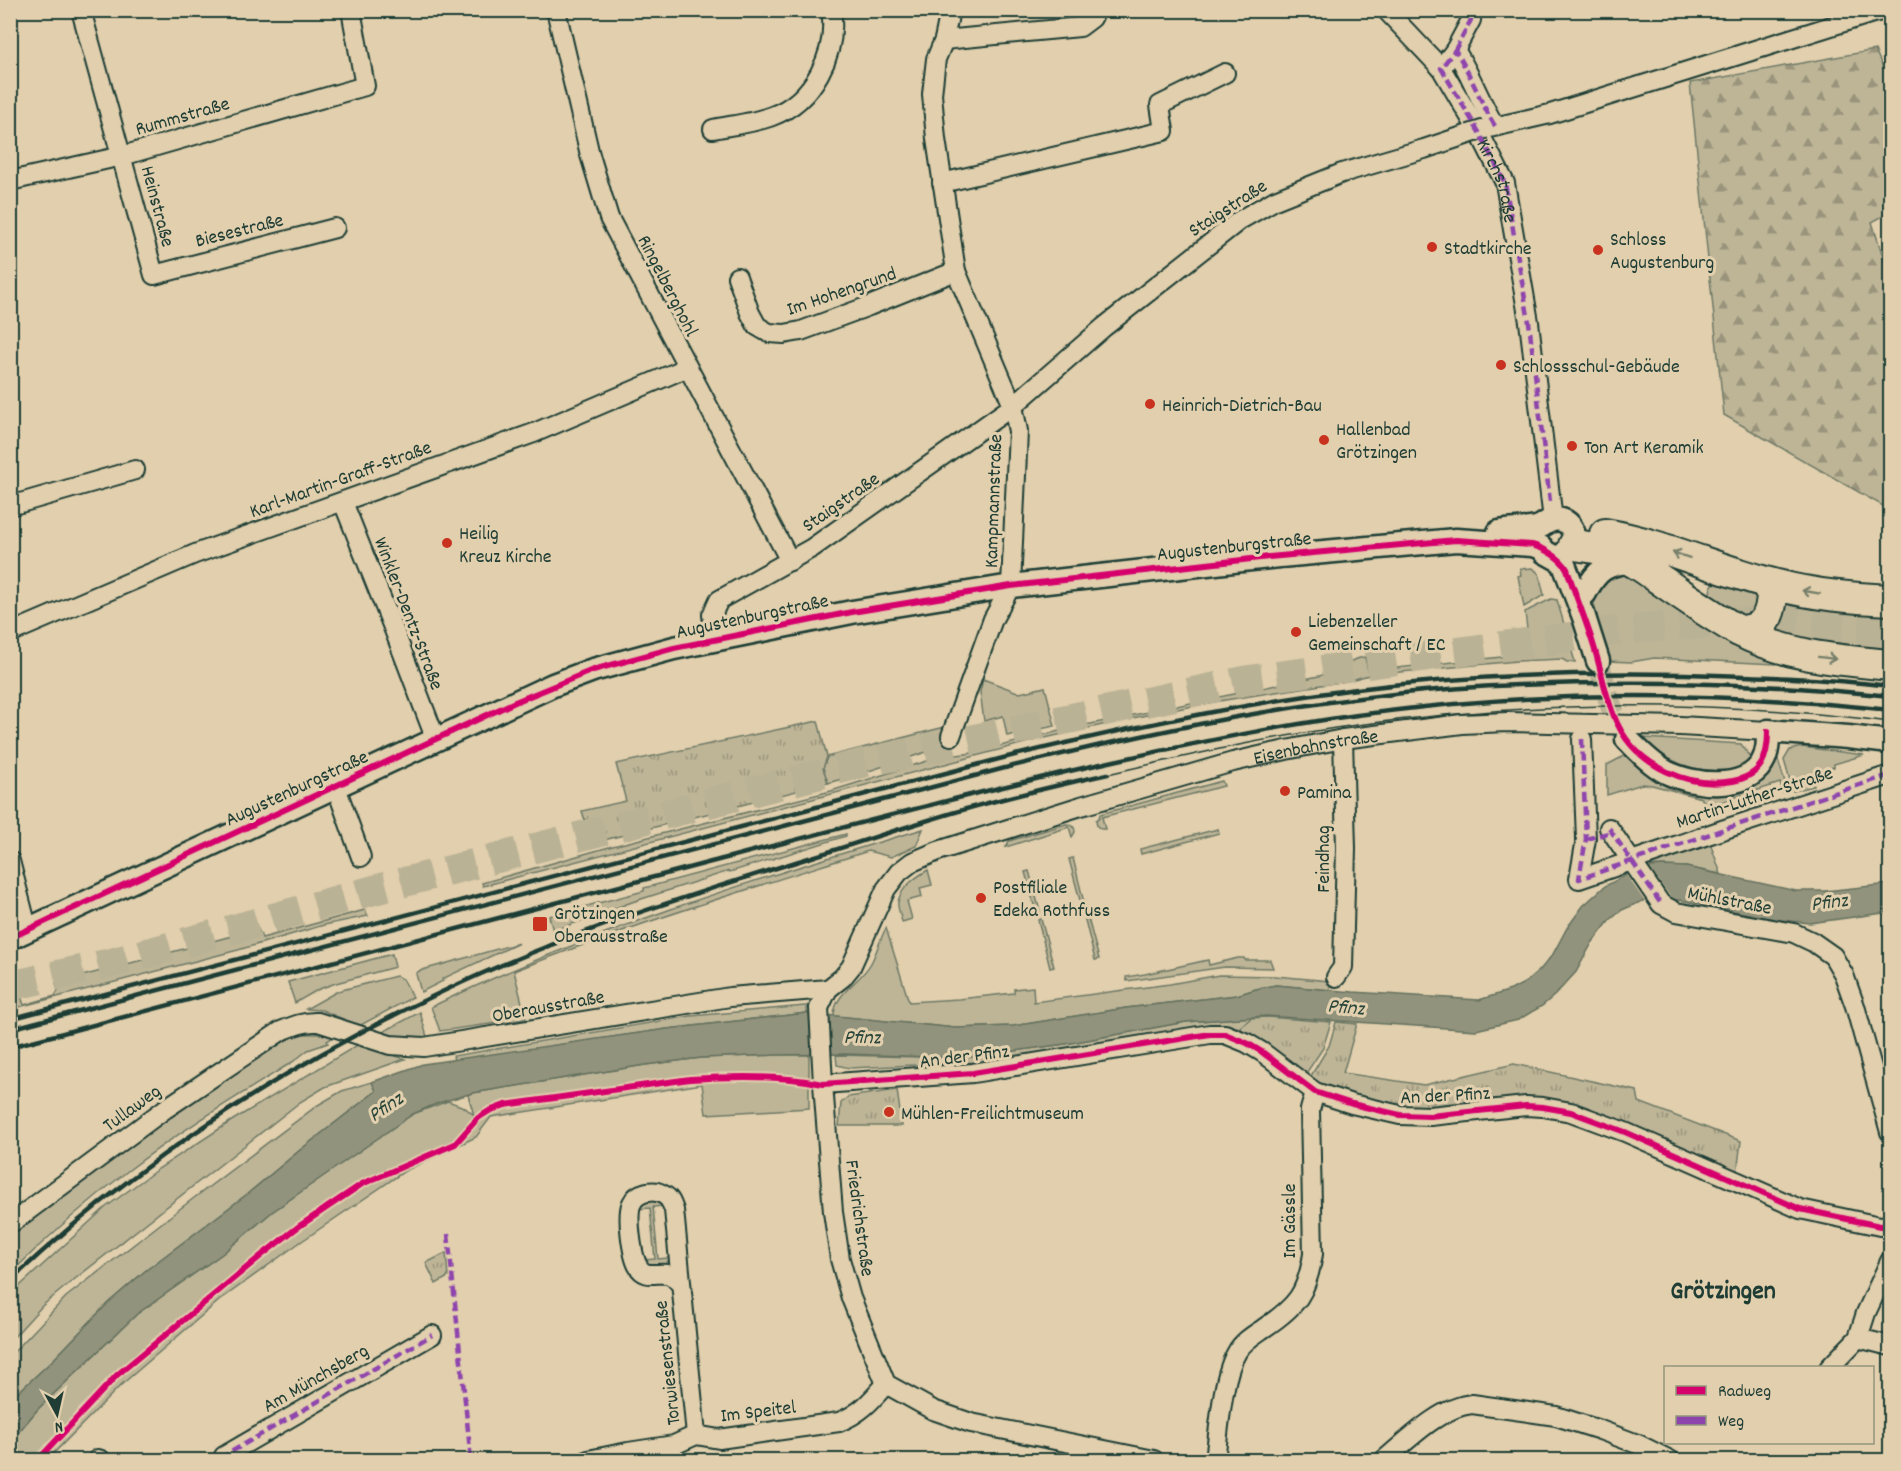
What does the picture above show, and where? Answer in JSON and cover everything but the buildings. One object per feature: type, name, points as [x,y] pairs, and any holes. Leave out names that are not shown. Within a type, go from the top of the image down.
[{"type":"highway","points":[[1558,538],[1582,531],[1612,535],[1765,582],[1813,593],[1890,600]]},
{"type":"highway","points":[[1558,538],[1614,552],[1633,561],[1707,612],[1740,631],[1788,651],[1823,658],[1890,665]]},
{"type":"highway","points":[[1707,612],[1698,600],[1696,592],[1701,579],[1707,574],[1732,571]]},
{"type":"highway","points":[[1740,631],[1751,631],[1762,624],[1768,616],[1772,594],[1765,582]]},
{"type":"street","name":"Heinstraße","points":[[81,10],[154,275]]},
{"type":"street","name":"Rummstraße","points":[[10,181],[122,156],[365,86],[351,10]]},
{"type":"street","name":"Ringelberghohl","points":[[556,10],[590,155],[609,218],[686,368],[790,561]]},
{"type":"street","points":[[713,129],[773,116],[795,105],[824,69],[831,39],[833,20],[831,10]]},
{"type":"street","name":"Kampmannstraße","points":[[950,10],[945,40],[936,59],[932,94],[936,139],[956,271],[1013,406],[1018,431],[1011,586],[993,619],[951,736]]},
{"type":"street","points":[[945,40],[1080,27],[1092,18],[1096,10]]},
{"type":"street","name":"Kirchstraße","points":[[1386,10],[1441,68],[1505,183],[1529,322],[1558,538],[1563,562],[1598,661]]},
{"type":"street","points":[[1441,68],[1455,50],[1471,20],[1472,10]]},
{"type":"street","name":"Staigstraße","points":[[715,640],[712,615],[719,600],[812,548],[1013,406],[1104,327],[1240,220],[1275,200],[1342,173],[1483,129],[1550,114],[1886,10]]},
{"type":"street","name":"Kirchstraße","points":[[1455,50],[1485,110],[1483,129]]},
{"type":"street","points":[[942,183],[1164,131],[1160,105],[1225,73]]},
{"type":"street","name":"Biesestraße","points":[[154,275],[335,228]]},
{"type":"street","name":"Im Hohengrund","points":[[737,276],[757,326],[769,333],[784,334],[801,331],[956,271]]},
{"type":"street","name":"Karl-Martin-Graff-Straße","points":[[10,633],[195,554],[534,432],[686,368]]},
{"type":"street","points":[[10,506],[135,470]]},
{"type":"street","name":"Winkler-Dentz-Straße","points":[[343,502],[436,740]]},
{"type":"street","name":"Augustenburgstraße","points":[[19,934],[553,685],[593,670],[674,648],[852,612],[1011,586],[1281,556],[1456,540],[1483,533],[1523,530],[1558,538]]},
{"type":"street","name":"Kirchstraße","points":[[1558,538],[1581,563],[1584,617]]},
{"type":"street","points":[[1584,593],[1603,568],[1615,563],[1633,561]]},
{"type":"street","name":"Eisenbahnstraße","points":[[828,989],[851,967],[886,889],[899,872],[912,862],[938,851],[1017,826],[1221,765],[1344,739],[1462,724],[1507,722],[1680,726],[1890,742]]},
{"type":"street","points":[[1627,739],[1646,758],[1680,778],[1702,783],[1723,783],[1739,780],[1752,774],[1761,765],[1766,756],[1768,731]]},
{"type":"street","name":"Feindhag","points":[[1336,977],[1343,967],[1346,848],[1344,739]]},
{"type":"street","points":[[1582,740],[1586,839]]},
{"type":"street","name":"Martin-Luther-Straße","points":[[1586,839],[1578,879],[1634,865],[1890,775]]},
{"type":"street","points":[[336,787],[361,857]]},
{"type":"street","name":"Mühlstraße","points":[[1586,839],[1611,830],[1661,904],[1676,912],[1794,933],[1813,942],[1833,956],[1844,975],[1855,1006],[1890,1132]]},
{"type":"street","points":[[10,861],[19,934]]},
{"type":"street","name":"Friedrichstraße","points":[[828,989],[819,1008],[833,1212],[840,1259],[851,1298],[886,1384]]},
{"type":"street","name":"Oberausstraße","points":[[281,1031],[303,1023],[318,1022],[390,1045],[424,1047],[730,998],[828,989]]},
{"type":"street","name":"Tullaweg","points":[[12,1220],[165,1109],[281,1031]]},
{"type":"street","name":"An der Pfinz","points":[[822,1076],[973,1073],[1210,1034],[1225,1034],[1262,1052],[1315,1092],[1352,1104],[1400,1115],[1430,1116],[1526,1106],[1571,1112],[1625,1132],[1800,1209],[1880,1226],[1890,1225]]},
{"type":"street","name":"Im Gässle","points":[[1215,1461],[1231,1362],[1242,1343],[1293,1305],[1303,1292],[1310,1275],[1313,1254],[1310,1110],[1315,1092]]},
{"type":"street","name":"Torwiesenstraße","points":[[681,1285],[674,1277],[666,1274],[643,1273],[633,1257],[629,1213],[630,1205],[641,1193],[655,1192],[664,1195],[671,1202],[674,1210],[696,1436]]},
{"type":"street","points":[[1830,1366],[1858,1338],[1866,1313],[1890,1261]]},
{"type":"street","name":"Am Münchsberg","points":[[222,1461],[224,1456],[432,1335]]},
{"type":"street","points":[[1858,1338],[1890,1346]]},
{"type":"street","points":[[886,1384],[933,1410],[971,1423],[1154,1461]]},
{"type":"street","name":"Im Speitel","points":[[588,1461],[674,1445],[696,1436],[719,1439],[839,1422],[854,1416],[886,1384]]},
{"type":"street","points":[[1384,1461],[1449,1409],[1472,1404],[1556,1416],[1671,1454]]},
{"type":"green space","points":[[1875,50],[1890,83],[1890,212],[1872,222],[1890,279],[1890,510],[1724,415],[1690,83]]},
{"type":"green space","points":[[1533,568],[1539,574],[1544,595],[1524,607],[1518,576],[1521,575],[1520,569]]},
{"type":"green space","points":[[1616,569],[1777,660],[1776,664],[1654,658],[1631,662],[1608,661],[1594,604],[1598,590]]},
{"type":"green space","points":[[1717,582],[1758,594],[1763,604],[1746,619],[1711,596],[1711,588]]},
{"type":"green space","points":[[1784,595],[1890,606],[1890,659],[1765,631]]},
{"type":"green space","points":[[1551,599],[1557,600],[1575,662],[1562,659],[1517,661],[1369,675],[1347,681],[1151,714],[1036,740],[483,886],[482,883],[609,847],[831,791],[940,757],[973,753],[1067,729],[1321,676],[1360,658],[1365,657],[1368,671],[1530,654],[1525,612]]},
{"type":"green space","points":[[983,679],[1020,693],[1045,687],[1055,726],[1007,736],[1003,716],[984,721],[980,692]]},
{"type":"green space","points":[[818,721],[827,757],[823,768],[828,783],[592,843],[582,811],[626,801],[616,764]]},
{"type":"green space","points":[[949,726],[942,739],[929,751],[828,783],[823,768],[827,757]]},
{"type":"green space","points":[[1643,738],[1741,744],[1752,759],[1742,767],[1728,771],[1713,772],[1696,769],[1665,756],[1652,748]]},
{"type":"green space","points":[[1802,747],[1864,755],[1810,774],[1814,786],[1793,791],[1784,760],[1790,750]]},
{"type":"green space","points":[[1628,754],[1668,784],[1774,762],[1777,757],[1788,791],[1783,793],[1780,783],[1749,793],[1752,803],[1746,805],[1742,795],[1714,805],[1717,814],[1711,816],[1701,798],[1652,785],[1642,784],[1607,795],[1607,765]]},
{"type":"green space","points":[[1222,781],[1224,786],[1102,817],[1105,829],[1097,826],[1096,820],[1100,814]]},
{"type":"green space","points":[[1066,824],[1074,828],[1075,832],[1072,837],[1069,827],[1006,847],[1009,841]]},
{"type":"green space","points":[[923,829],[916,846],[891,857],[868,851],[646,923],[514,971],[526,1019],[440,1031],[431,1007],[551,954],[735,887]]},
{"type":"green space","points":[[1218,829],[1219,833],[1141,854],[1140,849]]},
{"type":"green space","points":[[846,834],[846,836],[632,902],[553,931],[549,916]]},
{"type":"green space","points":[[1710,843],[1721,874],[1686,867],[1651,866],[1653,861]]},
{"type":"green space","points":[[1073,858],[1085,907],[1082,908],[1069,859]]},
{"type":"green space","points":[[928,870],[932,885],[920,888],[922,897],[907,901],[912,919],[902,922],[898,902],[902,892]]},
{"type":"green space","points":[[1029,871],[1041,915],[1037,916],[1025,872]]},
{"type":"green space","points":[[365,910],[368,916],[324,925],[238,950],[11,1009],[11,966],[24,1005],[55,996],[58,991],[56,983],[258,929],[262,938]]},
{"type":"green space","points":[[1086,911],[1099,959],[1095,960],[1083,912]]},
{"type":"green space","points":[[1041,919],[1054,967],[1050,968],[1038,920]]},
{"type":"green space","points":[[886,928],[909,1002],[1014,993],[1014,989],[1033,987],[1034,1002],[1170,984],[1219,975],[1275,976],[1330,981],[1330,990],[1276,985],[1237,995],[1126,1008],[1013,1026],[956,1028],[834,1016],[835,1008],[843,994],[867,970]]},
{"type":"green space","points":[[519,943],[442,979],[443,981],[421,992],[416,974],[419,971]]},
{"type":"green space","points":[[392,954],[395,967],[319,989],[295,1003],[288,982]]},
{"type":"green space","points":[[1238,958],[1270,960],[1273,968],[1225,967],[1127,981],[1126,977],[1208,960],[1209,965]]},
{"type":"green space","points":[[396,976],[403,979],[413,997],[359,1026],[322,1010],[306,1009],[338,991]]},
{"type":"green space","points":[[807,1006],[807,1013],[667,1029],[466,1059],[454,1060],[453,1056],[691,1016]]},
{"type":"green space","points":[[420,1012],[427,1037],[399,1037],[381,1033]]},
{"type":"green space","points":[[1266,1016],[1261,1023],[1243,1028],[1214,1025],[981,1062],[849,1068],[837,1065],[836,1055],[963,1058],[1065,1044],[1186,1022]]},
{"type":"green space","points":[[1251,1018],[1331,1022],[1323,1048],[1305,1075],[1239,1028]]},
{"type":"green space","points":[[1336,1022],[1357,1024],[1343,1073],[1424,1085],[1514,1064],[1637,1091],[1639,1102],[1741,1141],[1737,1173],[1540,1099],[1496,1099],[1435,1107],[1399,1106],[1330,1090],[1309,1079],[1329,1046]]},
{"type":"green space","points":[[304,1034],[335,1036],[327,1041],[328,1043],[308,1050],[149,1155],[83,1207],[11,1273],[11,1236],[39,1212],[237,1066],[287,1039]]},
{"type":"green space","points":[[359,1044],[405,1059],[325,1087],[300,1102],[66,1286],[42,1306],[11,1340],[11,1294],[106,1207],[158,1169],[233,1120]]},
{"type":"green space","points":[[809,1055],[809,1108],[706,1114],[702,1084],[491,1117],[476,1137],[405,1171],[220,1300],[121,1385],[47,1460],[11,1460],[11,1441],[38,1409],[137,1314],[222,1254],[272,1212],[413,1114],[448,1101],[464,1107],[474,1115],[468,1095],[473,1093],[645,1065],[701,1058]]},
{"type":"green space","points":[[372,1082],[376,1091],[246,1195],[145,1271],[108,1303],[54,1359],[11,1399],[11,1355],[66,1297],[318,1105],[342,1091]]},
{"type":"green space","points":[[897,1090],[902,1126],[839,1126],[841,1103],[848,1097]]},
{"type":"green space","points":[[657,1198],[665,1206],[653,1207],[658,1259],[670,1258],[665,1265],[652,1267],[643,1260],[655,1259],[650,1208],[638,1209],[640,1203]]},
{"type":"green space","points":[[446,1253],[448,1277],[436,1284],[426,1263]]},
{"type":"water","name":"Pfinz","points":[[1664,866],[1686,867],[1796,891],[1825,891],[1890,884],[1890,912],[1810,923],[1773,919],[1680,900],[1645,900],[1622,910],[1610,920],[1592,943],[1576,972],[1542,1006],[1518,1020],[1476,1030],[1266,1016],[1186,1022],[1065,1044],[963,1058],[845,1054],[701,1058],[473,1093],[438,1103],[413,1114],[272,1212],[222,1254],[137,1314],[38,1409],[11,1441],[11,1399],[54,1359],[108,1303],[145,1271],[246,1195],[376,1091],[372,1082],[423,1064],[667,1029],[807,1013],[956,1028],[1013,1026],[1126,1008],[1237,995],[1276,985],[1479,1000],[1511,990],[1526,982],[1540,970],[1553,954],[1567,928],[1583,906],[1605,886],[1628,874]]},
{"type":"pier","points":[[1649,867],[1674,902],[1646,903],[1625,873]]},
{"type":"tunnel","points":[[10,986],[115,962],[385,887],[867,762],[1249,680],[1629,629],[1732,622],[1797,622],[1890,633]]},
{"type":"tunnel","points":[[1598,661],[1613,711],[1627,739]]},
{"type":"tram line","points":[[1108,774],[1294,735],[1357,725],[1490,711],[1557,707],[1690,707],[1757,709],[1890,722]]},
{"type":"railway","points":[[10,1019],[1003,758],[1132,728],[1262,703],[1391,685],[1557,674],[1683,674],[1813,679],[1890,686]]},
{"type":"railway","points":[[10,1029],[1005,768],[1131,738],[1259,713],[1389,695],[1519,685],[1658,683],[1751,685],[1890,696]]},
{"type":"railway","points":[[10,1047],[962,797],[1114,761],[1285,726],[1354,715],[1452,704],[1577,697],[1703,697],[1890,710]]},
{"type":"railway","points":[[10,1281],[110,1195],[218,1117],[331,1049],[448,989],[582,933],[720,886],[959,811],[1108,774]]},
{"type":"marked path","points":[[1455,50],[1471,20],[1472,10]]},
{"type":"marked path","points":[[1495,126],[1455,50],[1441,68],[1480,134],[1505,183],[1529,322],[1550,502]]},
{"type":"marked path","points":[[1582,739],[1586,839],[1579,879],[1890,775]]},
{"type":"marked path","points":[[1609,828],[1661,904]]},
{"type":"marked path","points":[[1586,839],[1612,832]]},
{"type":"marked path","points":[[448,1234],[471,1460]]},
{"type":"marked path","points":[[222,1460],[224,1456],[432,1335]]},
{"type":"cycle path","points":[[10,938],[515,702],[593,670],[674,648],[852,612],[1011,586],[1269,557],[1456,540],[1532,545],[1552,554],[1567,569],[1591,637],[1614,716],[1627,740],[1638,752],[1652,763],[1683,778],[1716,783],[1733,781],[1757,770],[1765,757],[1768,731]]},
{"type":"cycle path","points":[[38,1460],[117,1375],[262,1255],[298,1227],[362,1184],[455,1144],[478,1118],[505,1105],[690,1079],[757,1077],[823,1084],[973,1073],[1210,1034],[1225,1034],[1262,1052],[1315,1092],[1352,1104],[1400,1115],[1430,1116],[1526,1106],[1571,1112],[1625,1132],[1800,1209],[1880,1226],[1890,1225]]},
{"type":"place","name":"Stadtkirche","points":[[1432,247]]},
{"type":"place","name":"Schloss Augustenburg","points":[[1598,250]]},
{"type":"place","name":"Schlossschul-Gebäude","points":[[1501,365]]},
{"type":"place","name":"Heinrich-Dietrich-Bau","points":[[1150,404]]},
{"type":"place","name":"Hallenbad Grötzingen","points":[[1324,440]]},
{"type":"place","name":"Ton Art Keramik","points":[[1572,446]]},
{"type":"place","name":"Heilig Kreuz Kirche","points":[[447,543]]},
{"type":"place","name":"Liebenzeller Gemeinschaft / EC","points":[[1296,632]]},
{"type":"place","name":"Pamina","points":[[1285,791]]},
{"type":"place","name":"Postfiliale Edeka Rothfuss","points":[[981,898]]},
{"type":"place","name":"Grötzingen Oberausstraße","points":[[540,924]]},
{"type":"place","name":"Mühlen-Freilichtmuseum","points":[[889,1112]]},
{"type":"district","name":"Grötzingen","points":[[1723,1289]]}]
